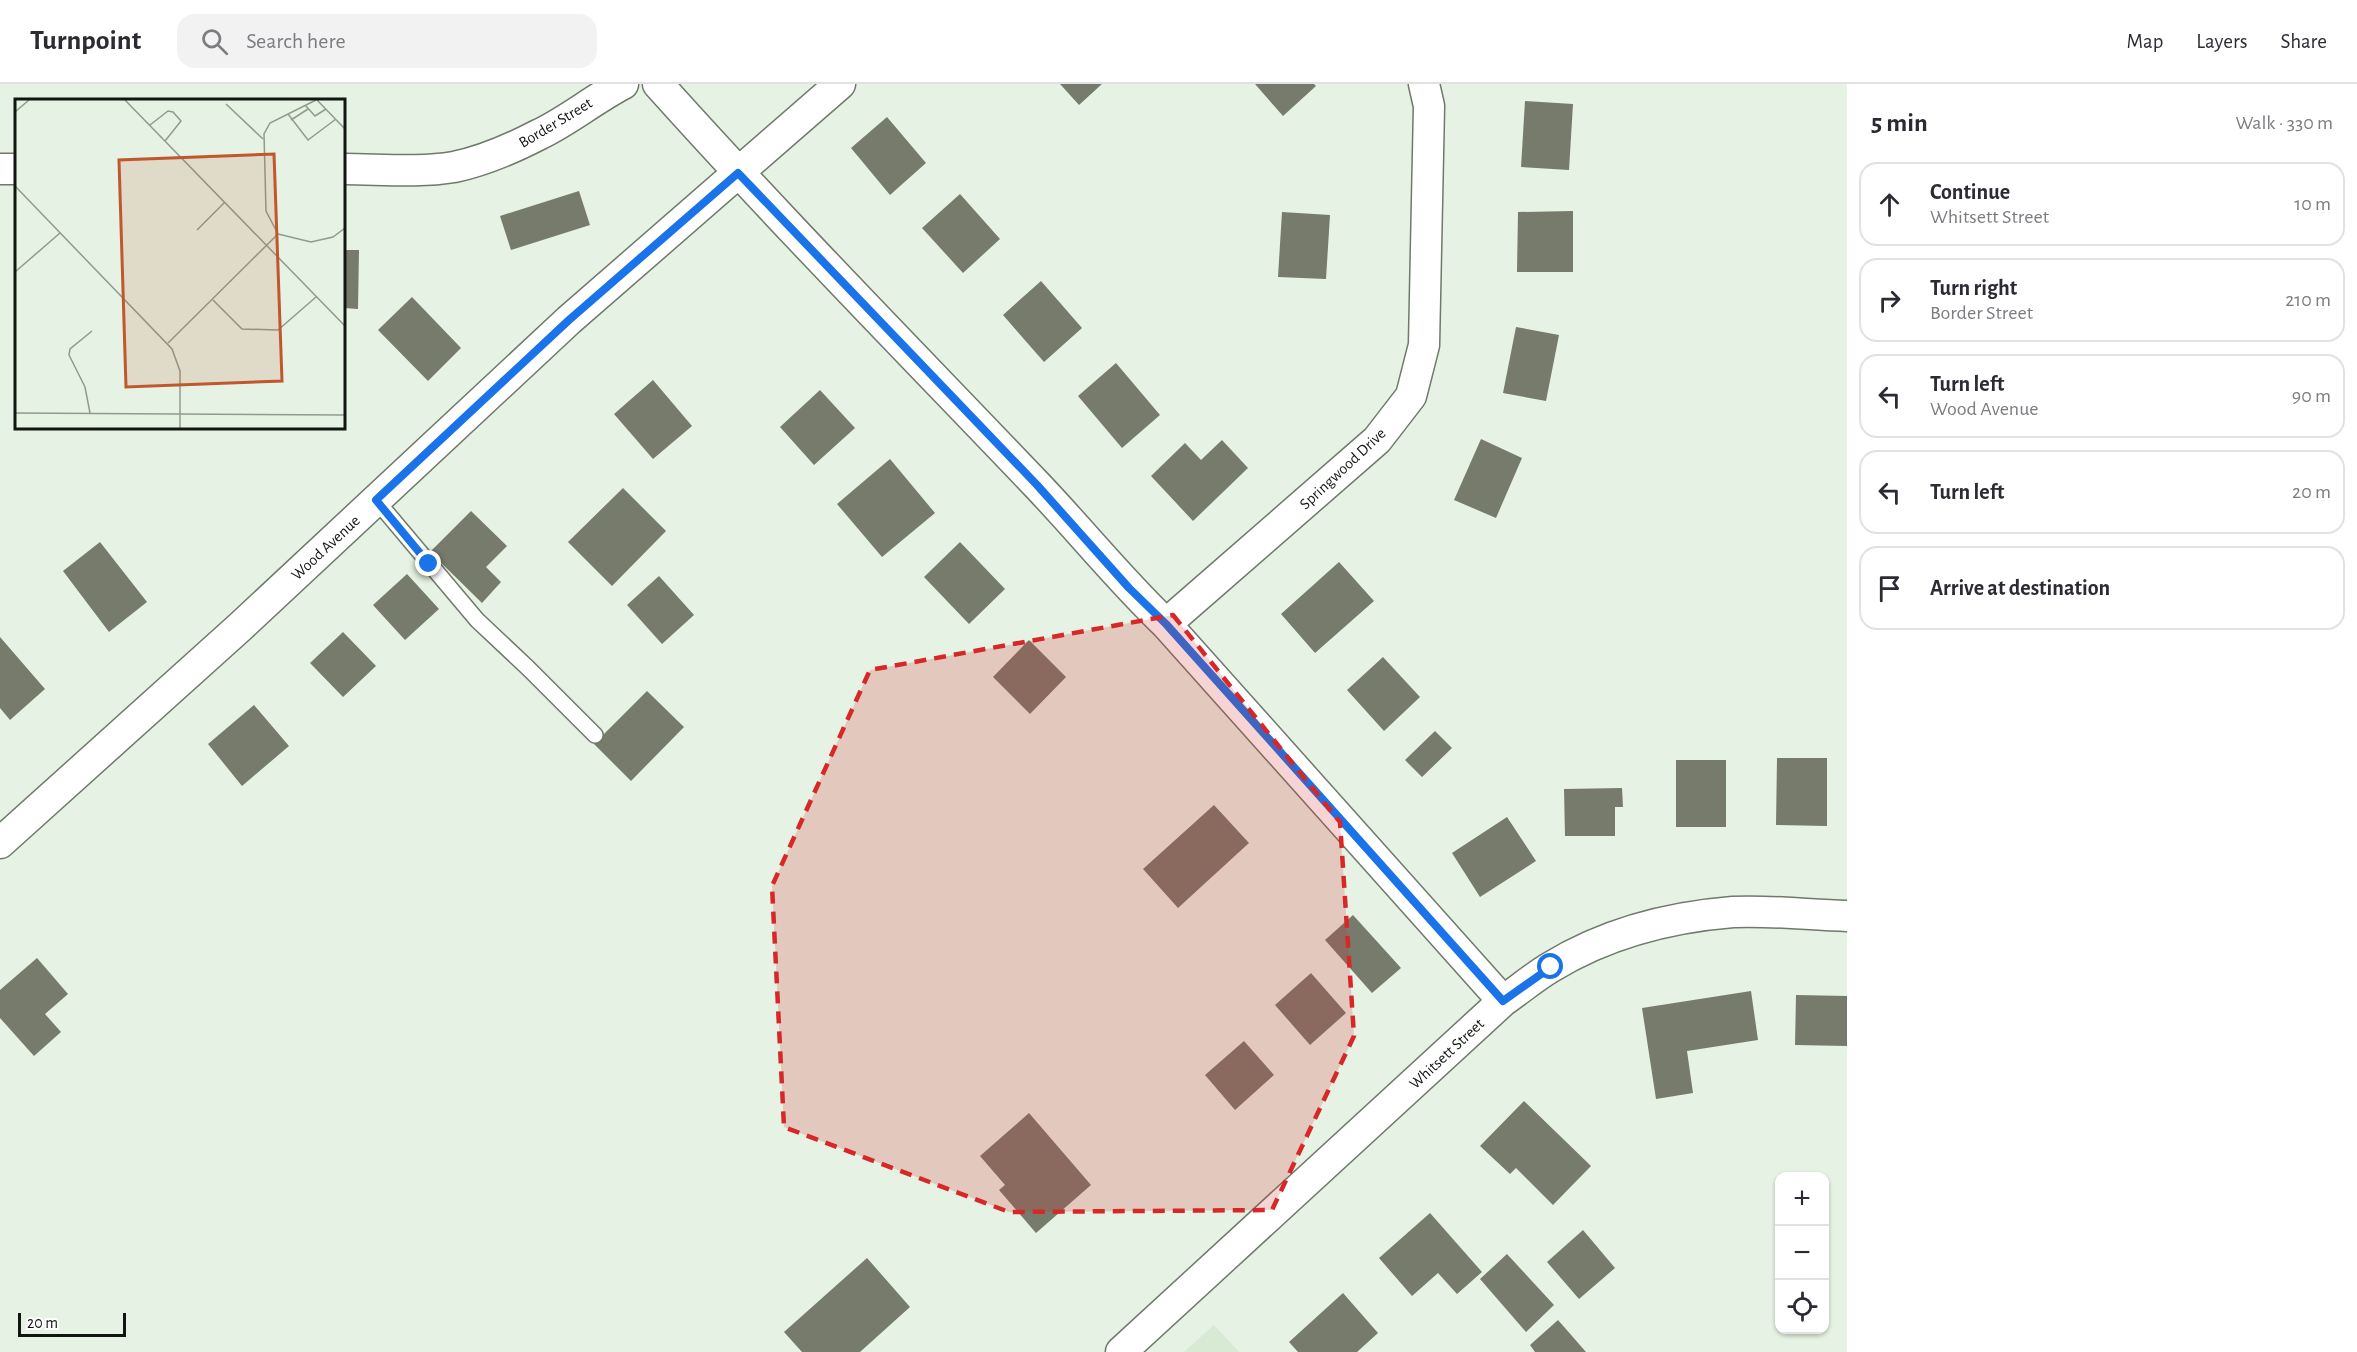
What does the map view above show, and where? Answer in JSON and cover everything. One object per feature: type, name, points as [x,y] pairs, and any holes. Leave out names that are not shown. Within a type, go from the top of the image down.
[{"type":"street","name":"Border Street","points":[[345,169],[431,169],[454,166],[500,154],[543,133],[623,84]]},
{"type":"street","points":[[658,84],[738,173],[1037,485],[1129,588],[1166,624],[1503,1001]]},
{"type":"street","name":"Wood Avenue","points":[[0,843],[240,627],[569,320],[840,84]]},
{"type":"street","name":"Springwood Drive","points":[[1166,624],[1377,440],[1411,396],[1424,345],[1429,106],[1424,84]]},
{"type":"street","name":"Whitsett Street","points":[[1121,1352],[1503,1001],[1551,967],[1592,946],[1647,926],[1734,912],[1847,916]]},
{"type":"lane","points":[[376,500],[477,620],[595,735]]},
{"type":"highlighted area","points":[[1173,615],[1340,822],[1354,1036],[1272,1210],[1009,1212],[784,1127],[772,886],[870,670]]},
{"type":"shaded area","points":[[1214,1325],[1239,1352],[1184,1352]]},
{"type":"building","points":[[1060,84],[1102,84],[1079,105]]},
{"type":"building","points":[[1255,84],[1314,84],[1316,86],[1283,116]]},
{"type":"building","points":[[1525,101],[1573,104],[1569,170],[1521,167]]},
{"type":"building","points":[[887,117],[926,163],[890,195],[851,148]]},
{"type":"building","points":[[579,191],[590,225],[511,250],[500,216]]},
{"type":"building","points":[[960,194],[1000,239],[963,273],[922,228]]},
{"type":"building","points":[[1573,211],[1573,272],[1517,272],[1518,212]]},
{"type":"building","points":[[1282,212],[1330,215],[1326,279],[1278,277]]},
{"type":"building","points":[[345,250],[359,250],[358,309],[345,308]]},
{"type":"building","points":[[1041,281],[1082,328],[1044,362],[1003,315]]},
{"type":"building","points":[[412,297],[461,348],[428,381],[378,330]]},
{"type":"building","points":[[1516,327],[1559,335],[1546,401],[1503,393]]},
{"type":"building","points":[[1116,363],[1160,415],[1122,448],[1078,396]]},
{"type":"building","points":[[653,380],[692,426],[653,459],[614,414]]},
{"type":"building","points":[[820,390],[855,428],[814,465],[780,427]]},
{"type":"building","points":[[1481,439],[1522,458],[1496,518],[1454,500]]},
{"type":"building","points":[[1222,440],[1248,468],[1193,521],[1151,476],[1185,443],[1201,460]]},
{"type":"building","points":[[890,459],[935,513],[882,557],[837,504]]},
{"type":"building","points":[[623,488],[666,531],[612,586],[568,542]]},
{"type":"building","points":[[471,511],[507,546],[486,567],[501,582],[482,603],[430,552]]},
{"type":"building","points":[[100,542],[147,602],[109,632],[63,571]]},
{"type":"building","points":[[960,542],[1005,589],[969,624],[924,577]]},
{"type":"building","points":[[1339,562],[1374,601],[1315,653],[1281,614]]},
{"type":"building","points":[[407,574],[439,609],[405,640],[373,605]]},
{"type":"building","points":[[659,576],[694,615],[662,644],[627,605]]},
{"type":"building","points":[[343,632],[376,666],[343,697],[310,663]]},
{"type":"building","points":[[0,637],[45,689],[10,720],[0,708]]},
{"type":"building","points":[[1029,640],[1066,677],[1030,714],[993,677]]},
{"type":"building","points":[[1383,657],[1420,697],[1384,731],[1347,690]]},
{"type":"building","points":[[647,691],[684,727],[631,781],[594,744]]},
{"type":"building","points":[[254,705],[289,746],[242,786],[208,744]]},
{"type":"building","points":[[1435,731],[1452,748],[1422,777],[1405,760]]},
{"type":"building","points":[[1777,758],[1827,758],[1827,826],[1776,825]]},
{"type":"building","points":[[1676,760],[1726,760],[1726,827],[1676,827]]},
{"type":"building","points":[[1622,788],[1623,807],[1615,807],[1615,836],[1565,836],[1564,789]]},
{"type":"building","points":[[1214,805],[1249,843],[1178,908],[1143,869]]},
{"type":"building","points":[[1507,817],[1536,861],[1480,897],[1452,853]]},
{"type":"building","points":[[1353,915],[1401,968],[1372,993],[1325,940]]},
{"type":"building","points":[[37,958],[68,994],[45,1014],[61,1032],[34,1056],[0,1018],[0,990]]},
{"type":"building","points":[[1311,973],[1346,1013],[1310,1045],[1275,1005]]},
{"type":"building","points":[[1751,991],[1758,1040],[1687,1051],[1693,1093],[1656,1099],[1642,1008]]},
{"type":"building","points":[[1796,995],[1847,996],[1847,1046],[1795,1045]]},
{"type":"building","points":[[1244,1041],[1274,1075],[1235,1110],[1205,1075]]},
{"type":"building","points":[[1524,1101],[1591,1166],[1553,1205],[1516,1168],[1510,1174],[1480,1146]]},
{"type":"building","points":[[1029,1113],[1091,1185],[1036,1233],[999,1190],[1005,1185],[980,1156]]},
{"type":"building","points":[[1430,1213],[1482,1272],[1457,1294],[1438,1273],[1412,1296],[1379,1258]]},
{"type":"building","points":[[1583,1230],[1615,1268],[1579,1299],[1547,1262]]},
{"type":"building","points":[[1507,1254],[1554,1305],[1526,1332],[1480,1279]]},
{"type":"building","points":[[867,1258],[910,1307],[860,1352],[802,1352],[784,1332]]},
{"type":"building","points":[[1343,1293],[1378,1333],[1357,1352],[1298,1352],[1289,1342]]},
{"type":"building","points":[[1558,1320],[1586,1352],[1535,1352],[1530,1345]]},
{"type":"route","points":[[429,564],[376,500],[569,320],[738,173],[1037,485],[1129,588],[1166,624],[1503,1001],[1551,967]]}]
